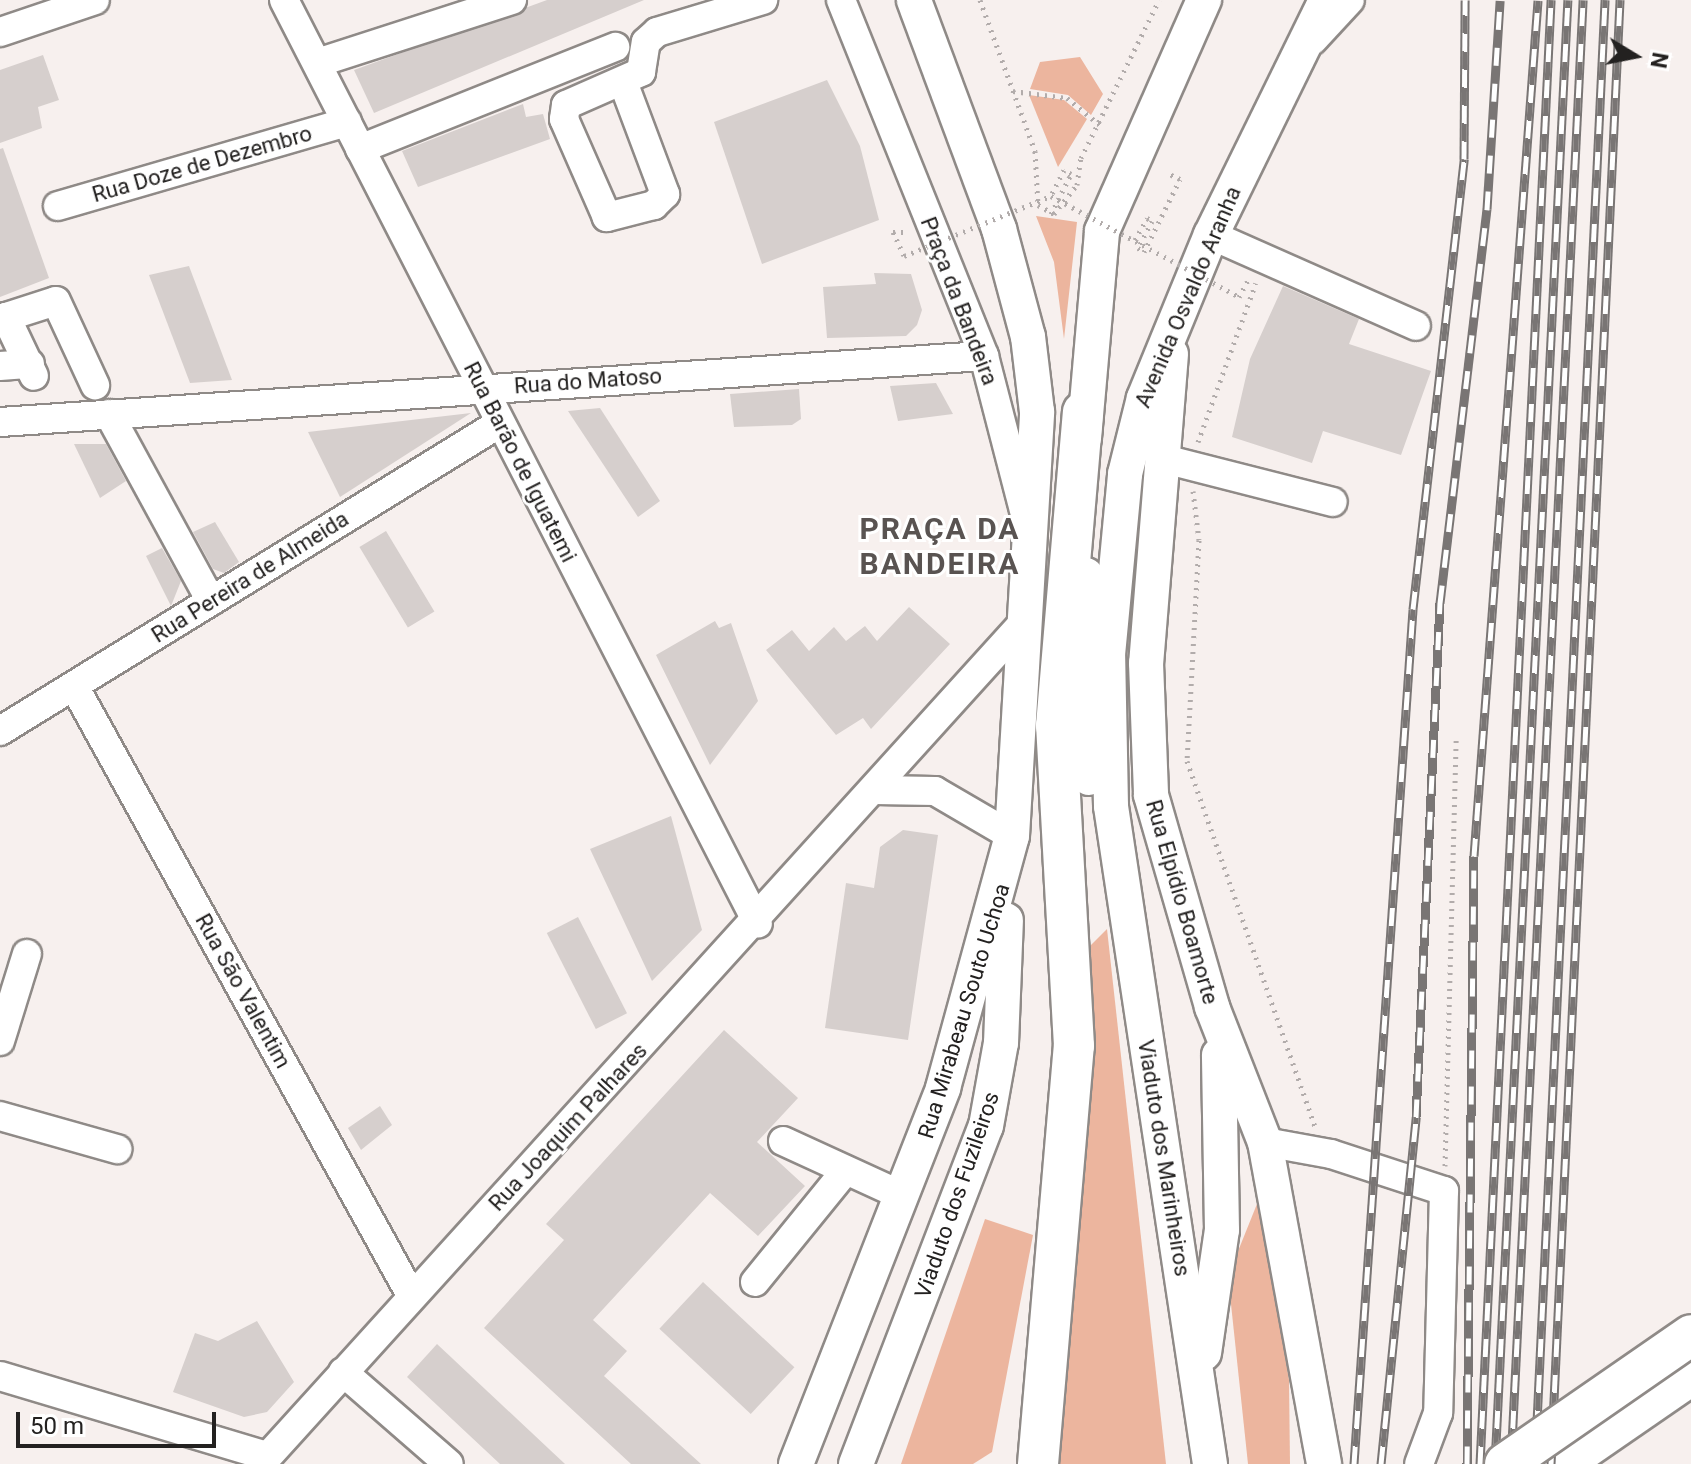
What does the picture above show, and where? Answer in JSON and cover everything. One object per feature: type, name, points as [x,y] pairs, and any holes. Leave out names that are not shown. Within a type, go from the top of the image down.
[{"type":"highway","points":[[1038,1464],[1059,1254],[1074,1046],[1056,726],[1083,412]]},
{"type":"highway","points":[[1505,1464],[1691,1335]]},
{"type":"highway","points":[[1562,1464],[1691,1375]]},
{"type":"main road","name":"Praça da Bandeira","points":[[914,0],[999,229],[1028,337],[1037,412],[1031,536]]},
{"type":"main road","points":[[1117,852],[1094,806],[1084,725],[1083,412],[1102,231],[1204,0]]},
{"type":"main road","name":"Avenida Osvaldo Aranha","points":[[1117,852],[1108,655],[1125,474],[1171,326],[1211,235],[1326,0]]},
{"type":"main road","name":"Rua Elpídio Boamorte","points":[[1171,326],[1177,462],[1146,663],[1151,795],[1212,1007],[1265,1142],[1324,1464]]},
{"type":"main road","name":"Rua Mirabeau Souto Uchoa","points":[[796,1464],[903,1196],[1010,852],[1031,536]]},
{"type":"main road","name":"Viaduto dos Fuzileiros","points":[[856,1464],[955,1210],[997,1083],[1010,852]]},
{"type":"main road","name":"Viaduto dos Marinheiros","points":[[1117,852],[1210,1464]]},
{"type":"main road","points":[[1199,1390],[1222,1230],[1224,1112],[1212,1007]]},
{"type":"street","points":[[0,32],[95,0]]},
{"type":"street","name":"Rua Barão de Iguatemi","points":[[284,0],[758,924]]},
{"type":"street","points":[[317,63],[512,0]]},
{"type":"street","points":[[623,82],[665,194],[654,205],[607,217],[595,203],[563,111],[641,72],[646,42],[657,32],[763,0]]},
{"type":"street","name":"Praça da Bandeira","points":[[841,0],[984,356],[1031,536]]},
{"type":"street","points":[[1294,61],[1350,0]]},
{"type":"street","points":[[360,149],[615,47]]},
{"type":"street","name":"Rua Doze de Dezembro","points":[[58,206],[347,122]]},
{"type":"street","points":[[1211,235],[1416,326]]},
{"type":"street","points":[[39,388],[3,318],[49,300],[61,304],[95,385]]},
{"type":"street","name":"Rua do Matoso","points":[[0,422],[39,388],[109,414],[984,356]]},
{"type":"street","points":[[0,366],[39,388]]},
{"type":"street","points":[[109,414],[211,601]]},
{"type":"street","name":"Rua Pereira de Almeida","points":[[0,731],[500,423]]},
{"type":"street","points":[[1177,462],[1333,502]]},
{"type":"street","name":"Rua Joaquim Palhares","points":[[264,1460],[411,1295],[758,924],[1023,623]]},
{"type":"street","name":"Rua São Valentim","points":[[74,686],[411,1295]]},
{"type":"street","points":[[875,790],[935,791],[1010,852]]},
{"type":"street","points":[[0,1041],[27,954]]},
{"type":"street","points":[[0,1116],[117,1149]]},
{"type":"street","points":[[783,1141],[903,1196]]},
{"type":"street","points":[[1265,1142],[1331,1154],[1444,1191],[1438,1413],[1419,1464]]},
{"type":"street","points":[[755,1282],[846,1170]]},
{"type":"street","points":[[343,1372],[449,1464]]},
{"type":"street","points":[[0,1376],[264,1460]]},
{"type":"path","points":[[980,0],[1038,163],[1038,205],[1051,214]]},
{"type":"path","points":[[1051,214],[1077,185],[1100,125],[1159,0]]},
{"type":"path","points":[[1013,91],[1067,98],[1100,125]]},
{"type":"path","points":[[913,255],[902,229],[893,232],[904,256],[1051,196],[1064,170],[1071,174],[1051,214]]},
{"type":"path","points":[[1135,240],[1147,218],[1152,221],[1138,248],[1144,252],[1180,179],[1167,173]]},
{"type":"path","points":[[1051,196],[1239,297],[1250,277],[1257,281],[1177,462],[1199,540],[1187,761],[1315,1128],[1330,1133]]},
{"type":"path","points":[[1444,1191],[1456,737]]},
{"type":"path","points":[[1429,1163],[1443,1167],[1444,1191]]},
{"type":"shaded area","points":[[1080,57],[1103,94],[1091,115],[1068,95],[1030,89],[1040,62]]},
{"type":"shaded area","points":[[1029,95],[1064,100],[1087,119],[1058,167]]},
{"type":"shaded area","points":[[1036,216],[1077,222],[1064,339],[1054,262]]},
{"type":"shaded area","points":[[1107,929],[1166,1464],[1059,1464],[1090,946]]},
{"type":"shaded area","points":[[1259,1199],[1289,1380],[1290,1464],[1248,1464],[1228,1276]]},
{"type":"shaded area","points":[[985,1219],[1033,1235],[992,1452],[973,1464],[901,1464]]},
{"type":"building","points":[[547,0],[644,0],[374,113],[354,70]]},
{"type":"building","points":[[43,55],[59,100],[38,107],[42,128],[0,143],[0,70]]},
{"type":"building","points":[[827,80],[860,146],[879,220],[762,264],[714,122]]},
{"type":"building","points":[[523,104],[526,117],[543,114],[550,139],[418,187],[402,151]]},
{"type":"building","points":[[3,148],[49,278],[0,297],[0,149]]},
{"type":"building","points":[[189,266],[232,380],[190,383],[149,275]]},
{"type":"building","points":[[874,273],[911,274],[922,310],[917,325],[906,336],[827,338],[823,287],[876,284]]},
{"type":"building","points":[[1283,286],[1359,319],[1349,344],[1431,371],[1401,455],[1323,431],[1312,463],[1232,437],[1250,359]]},
{"type":"building","points":[[936,383],[953,414],[898,421],[890,386]]},
{"type":"building","points":[[799,389],[801,419],[792,425],[734,427],[730,394]]},
{"type":"building","points":[[600,408],[660,501],[638,517],[568,411]]},
{"type":"building","points":[[471,413],[340,497],[308,432]]},
{"type":"building","points":[[74,444],[106,444],[126,481],[100,498]]},
{"type":"building","points":[[215,522],[239,562],[224,573],[213,569],[193,532]]},
{"type":"building","points":[[386,531],[434,612],[408,628],[359,547]]},
{"type":"building","points":[[162,548],[181,581],[171,606],[146,556]]},
{"type":"building","points":[[909,607],[950,644],[871,729],[863,718],[836,735],[766,650],[792,630],[809,651],[834,627],[846,641],[865,626],[877,641]]},
{"type":"building","points":[[715,621],[719,628],[731,623],[758,701],[710,765],[656,655]]},
{"type":"building","points":[[671,816],[702,930],[652,981],[590,849]]},
{"type":"building","points":[[903,830],[938,835],[908,1040],[825,1028],[846,883],[874,888],[880,847]]},
{"type":"building","points":[[578,917],[627,1013],[596,1029],[547,933]]},
{"type":"building","points":[[724,1030],[798,1098],[757,1142],[805,1186],[758,1236],[710,1193],[593,1320],[627,1351],[604,1376],[701,1464],[631,1464],[484,1328],[564,1240],[546,1224]]},
{"type":"building","points":[[380,1106],[392,1125],[361,1150],[348,1128]]},
{"type":"building","points":[[703,1282],[794,1367],[751,1414],[659,1329]]},
{"type":"building","points":[[257,1321],[294,1382],[267,1412],[244,1417],[173,1392],[195,1333],[218,1341]]},
{"type":"building","points":[[437,1344],[565,1464],[500,1464],[407,1377]]},
{"type":"railway","points":[[1354,1464],[1413,609],[1464,159],[1465,0]]},
{"type":"railway","points":[[1381,1464],[1416,1117],[1440,603],[1487,209],[1500,0]]},
{"type":"railway","points":[[1467,1464],[1474,856],[1538,0]]},
{"type":"railway","points":[[1480,1464],[1551,0]]},
{"type":"railway","points":[[1495,1464],[1568,0]]},
{"type":"railway","points":[[1511,1464],[1583,0]]},
{"type":"railway","points":[[1535,1464],[1605,0]]},
{"type":"railway","points":[[1551,1464],[1620,0]]},
{"type":"district","name":"PRAÇA DA BANDEIRA","points":[[940,546]]}]
